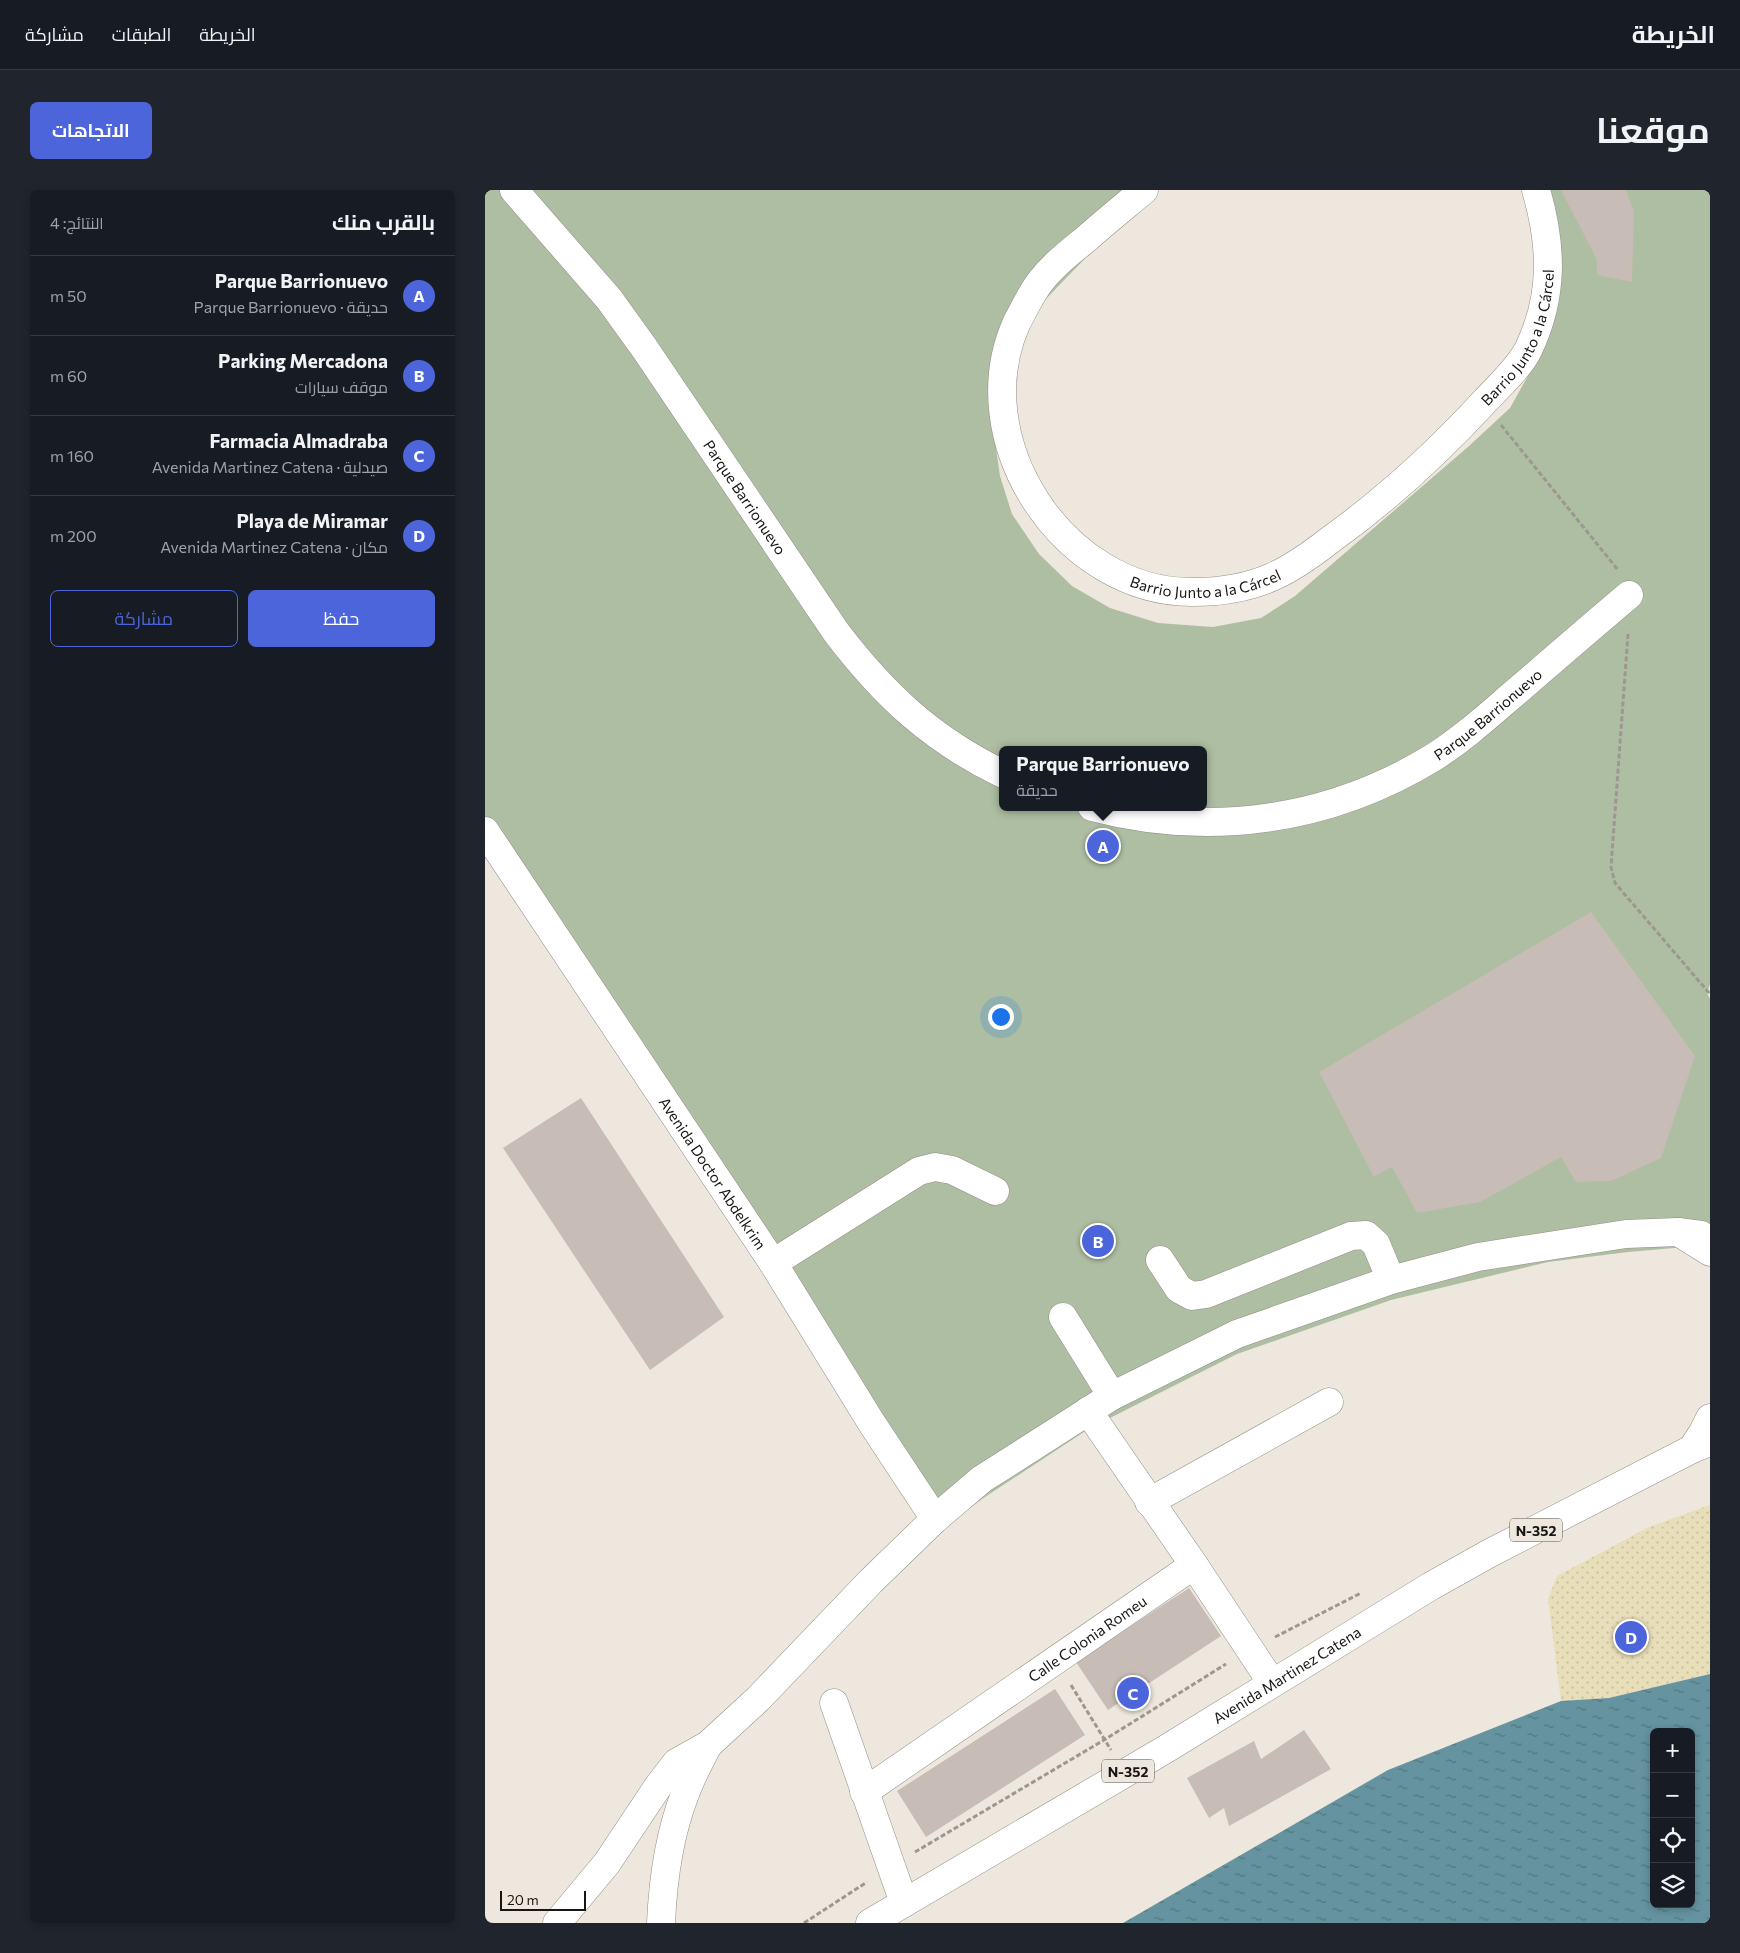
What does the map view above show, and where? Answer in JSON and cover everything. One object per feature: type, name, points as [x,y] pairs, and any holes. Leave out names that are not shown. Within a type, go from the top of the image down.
[{"type":"main road","name":"Parque Barrionuevo","points":[[514,190],[609,299],[645,349],[836,632],[861,665],[888,695],[919,722],[968,756],[999,772]]},
{"type":"main road","name":"Barrio Junto a la Cárcel","points":[[1144,190],[1057,264],[1040,282],[1026,304],[1015,326],[1007,350],[1003,374],[1006,430],[1013,457],[1025,483],[1055,526],[1071,543],[1090,559],[1133,581],[1161,589],[1189,592],[1217,591],[1246,586],[1273,577],[1298,564],[1391,493],[1434,454],[1528,352],[1539,325],[1549,269],[1548,240],[1543,214],[1535,190]]},
{"type":"main road","name":"Parque Barrionuevo","points":[[1110,811],[1147,819],[1221,823],[1293,814],[1329,805],[1365,792],[1401,776],[1435,756],[1467,733],[1629,595]]},
{"type":"main road","name":"Avenida Doctor Abdelkrim","points":[[485,831],[773,1263],[871,1422],[935,1519]]},
{"type":"main road","points":[[773,1263],[919,1171],[935,1167],[952,1170],[995,1191]]},
{"type":"main road","points":[[1678,1232],[1710,1216]]},
{"type":"main road","points":[[1678,1232],[1710,1252]]},
{"type":"main road","points":[[557,1923],[607,1863],[676,1763],[708,1745],[758,1699],[871,1581],[935,1519],[982,1480],[1112,1396],[1237,1334],[1391,1280],[1478,1257],[1626,1234],[1678,1232],[1710,1237]]},
{"type":"main road","points":[[1161,1260],[1179,1289],[1192,1296],[1206,1294],[1351,1236],[1366,1235],[1375,1244],[1391,1280]]},
{"type":"main road","points":[[1063,1318],[1112,1396]]},
{"type":"main road","points":[[1149,1502],[1329,1402]]},
{"type":"main road","points":[[1088,1411],[1272,1683]]},
{"type":"main road","points":[[1701,1445],[1703,1432],[1710,1418]]},
{"type":"main road","name":"Avenida Martinez Catena","points":[[870,1923],[1166,1749],[1448,1577],[1701,1445]]},
{"type":"main road","name":"Calle Colonia Romeu","points":[[864,1792],[1194,1566]]},
{"type":"main road","points":[[834,1703],[904,1903]]},
{"type":"main road","points":[[661,1923],[662,1898],[670,1845],[685,1794],[708,1745]]},
{"type":"path","points":[[1483,403],[1622,576],[1629,595],[1629,615],[1611,867],[1612,876],[1615,883],[1710,994]]},
{"type":"path","points":[[1056,1661],[1104,1740]]},
{"type":"sand","points":[[1710,1505],[1710,1674],[1609,1698],[1561,1701],[1548,1599],[1557,1576],[1649,1527]]},
{"type":"green space","points":[[485,190],[1158,190],[1098,245],[1044,301],[1012,346],[993,427],[1000,476],[1012,514],[1039,554],[1072,586],[1110,608],[1158,623],[1213,627],[1261,618],[1295,596],[1469,446],[1510,408],[1544,347],[1555,280],[1539,190],[1710,190],[1710,984],[1707,993],[1710,999],[1710,1241],[1686,1247],[1548,1262],[1391,1300],[1237,1354],[1090,1428],[982,1499],[945,1527],[485,829]]},
{"type":"water","points":[[1710,1674],[1710,1923],[1123,1923],[1388,1770],[1561,1701],[1609,1698]]},
{"type":"building","points":[[1561,190],[1626,190],[1634,211],[1632,282],[1597,275],[1597,260]]},
{"type":"building","points":[[1591,912],[1695,1056],[1661,1158],[1611,1181],[1576,1182],[1561,1157],[1480,1202],[1417,1213],[1392,1167],[1374,1177],[1319,1072]]},
{"type":"building","points":[[581,1098],[724,1317],[650,1370],[503,1148]]},
{"type":"building","points":[[1189,1588],[1221,1636],[1108,1710],[1076,1662]]},
{"type":"building","points":[[1055,1689],[1085,1735],[926,1837],[897,1791]]},
{"type":"building","points":[[1304,1730],[1331,1769],[1229,1826],[1224,1808],[1209,1818],[1187,1778],[1254,1741],[1261,1759]]},
{"type":"place","name":"Parque Barrionuevo","points":[[1103,846]]},
{"type":"place","name":"Parking Mercadona","points":[[1098,1241]]},
{"type":"place","name":"Playa de Miramar","points":[[1631,1637]]},
{"type":"place","name":"Farmacia Almadraba","points":[[1133,1693]]}]
